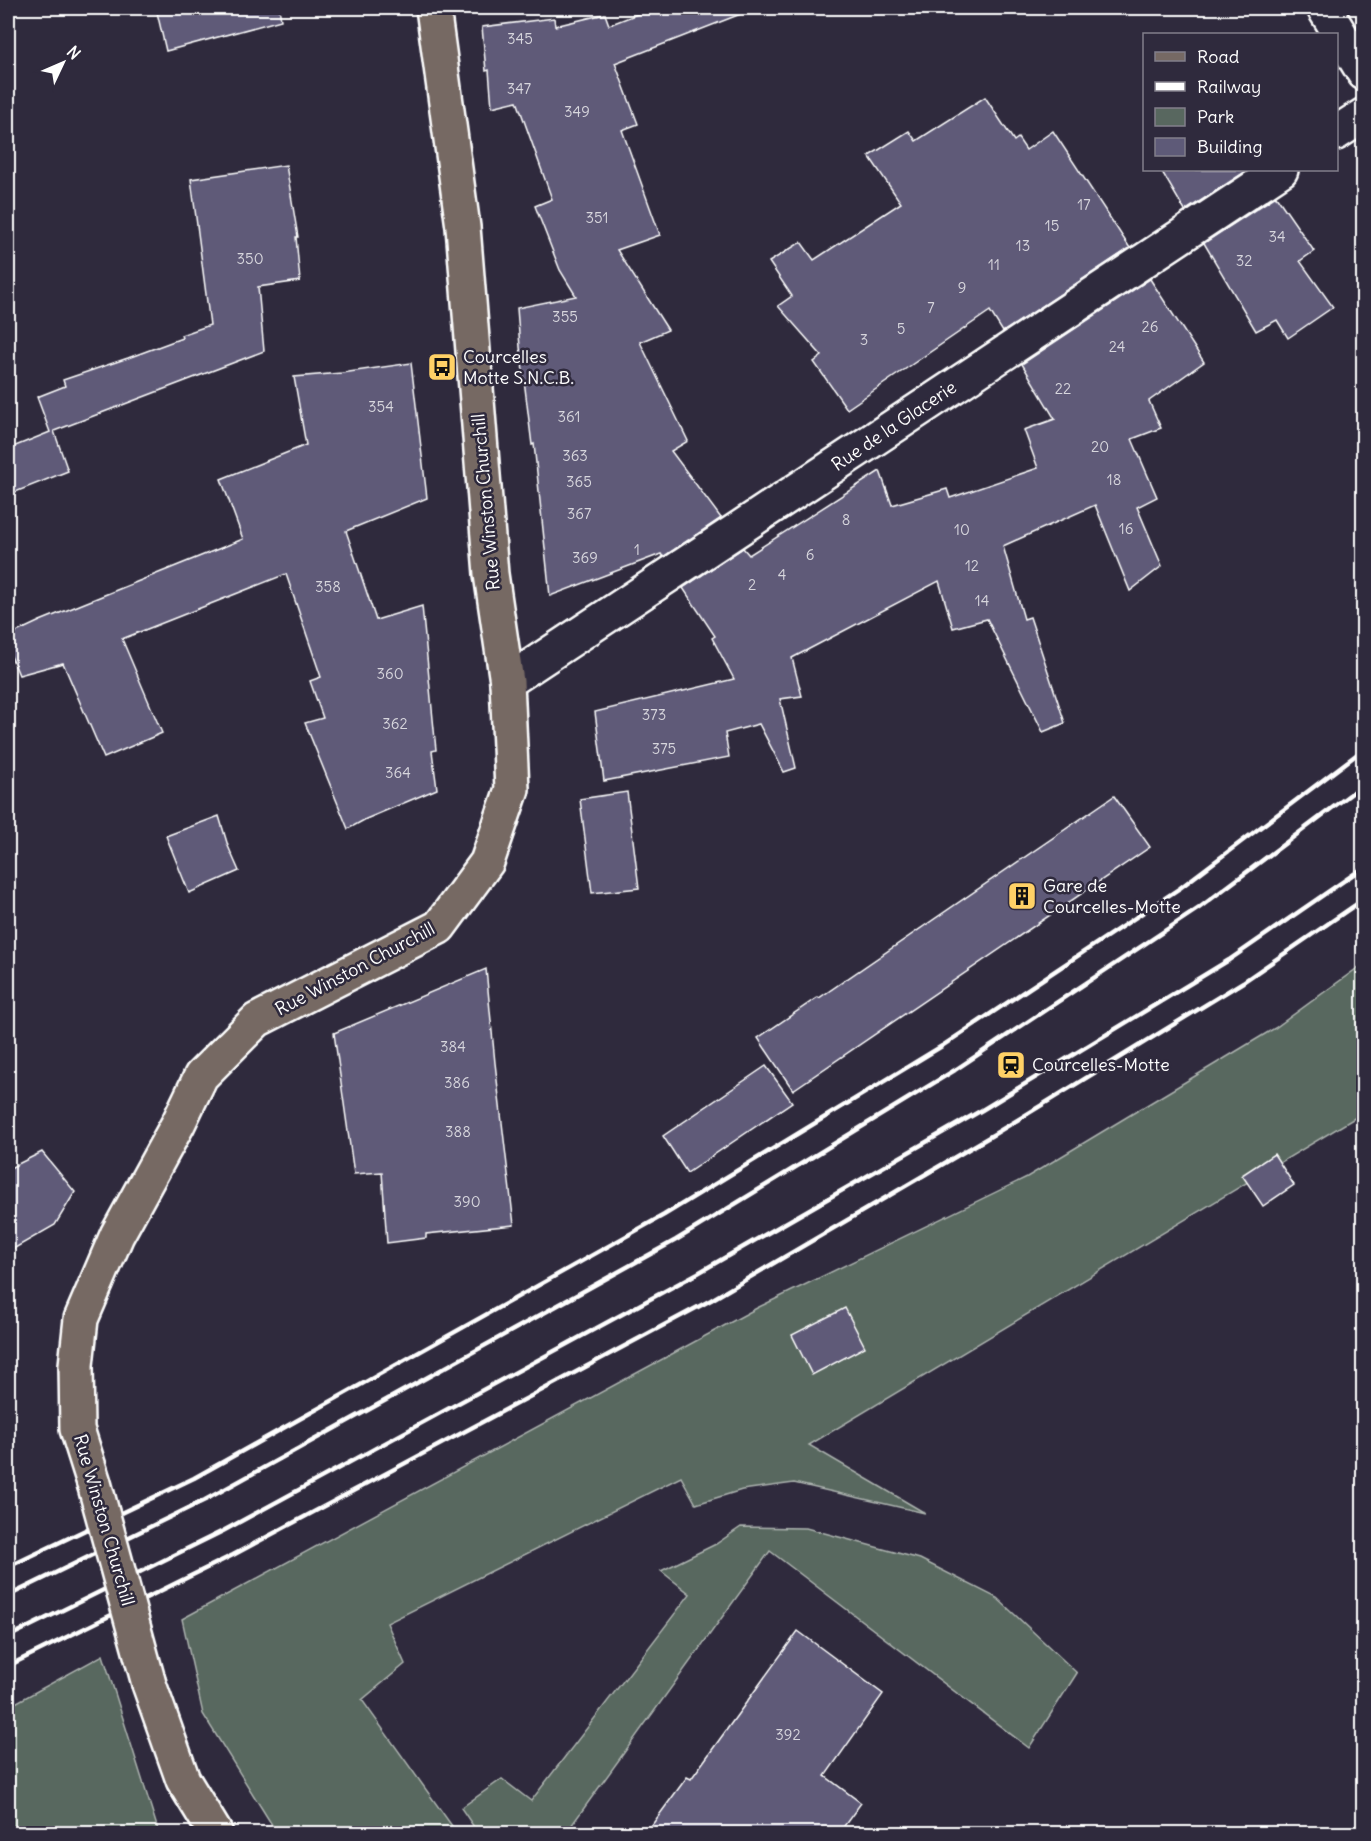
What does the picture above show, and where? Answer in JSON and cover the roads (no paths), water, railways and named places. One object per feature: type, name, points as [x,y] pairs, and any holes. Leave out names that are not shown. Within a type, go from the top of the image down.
[{"type":"main road","name":"Rue Winston Churchill","points":[[216,1833],[183,1780],[149,1684],[77,1429],[76,1365],[81,1319],[117,1235],[178,1124],[201,1076],[256,1020],[439,927],[487,862],[512,789],[507,682],[491,574],[463,227],[433,8]]},
{"type":"street","points":[[1323,8],[1364,73]]},
{"type":"street","points":[[1338,132],[1364,115]]},
{"type":"street","name":"Rue de la Glacerie","points":[[507,682],[1279,171]]},
{"type":"railway","points":[[8,1567],[194,1478],[664,1215],[942,1046],[1180,888],[1364,749]]},
{"type":"railway","points":[[8,1596],[205,1500],[676,1240],[955,1070],[1199,908],[1364,784]]},
{"type":"railway","points":[[8,1637],[223,1531],[698,1273],[982,1110],[1229,960],[1364,867]]},
{"type":"railway","points":[[8,1666],[233,1555],[711,1300],[996,1133],[1243,982],[1364,899]]},
{"type":"place","name":"Courcelles Motte S.N.C.B.","points":[[442,367]]},
{"type":"place","name":"Gare de Courcelles-Motte","points":[[1022,896]]},
{"type":"place","name":"Courcelles-Motte","points":[[1011,1065]]}]
